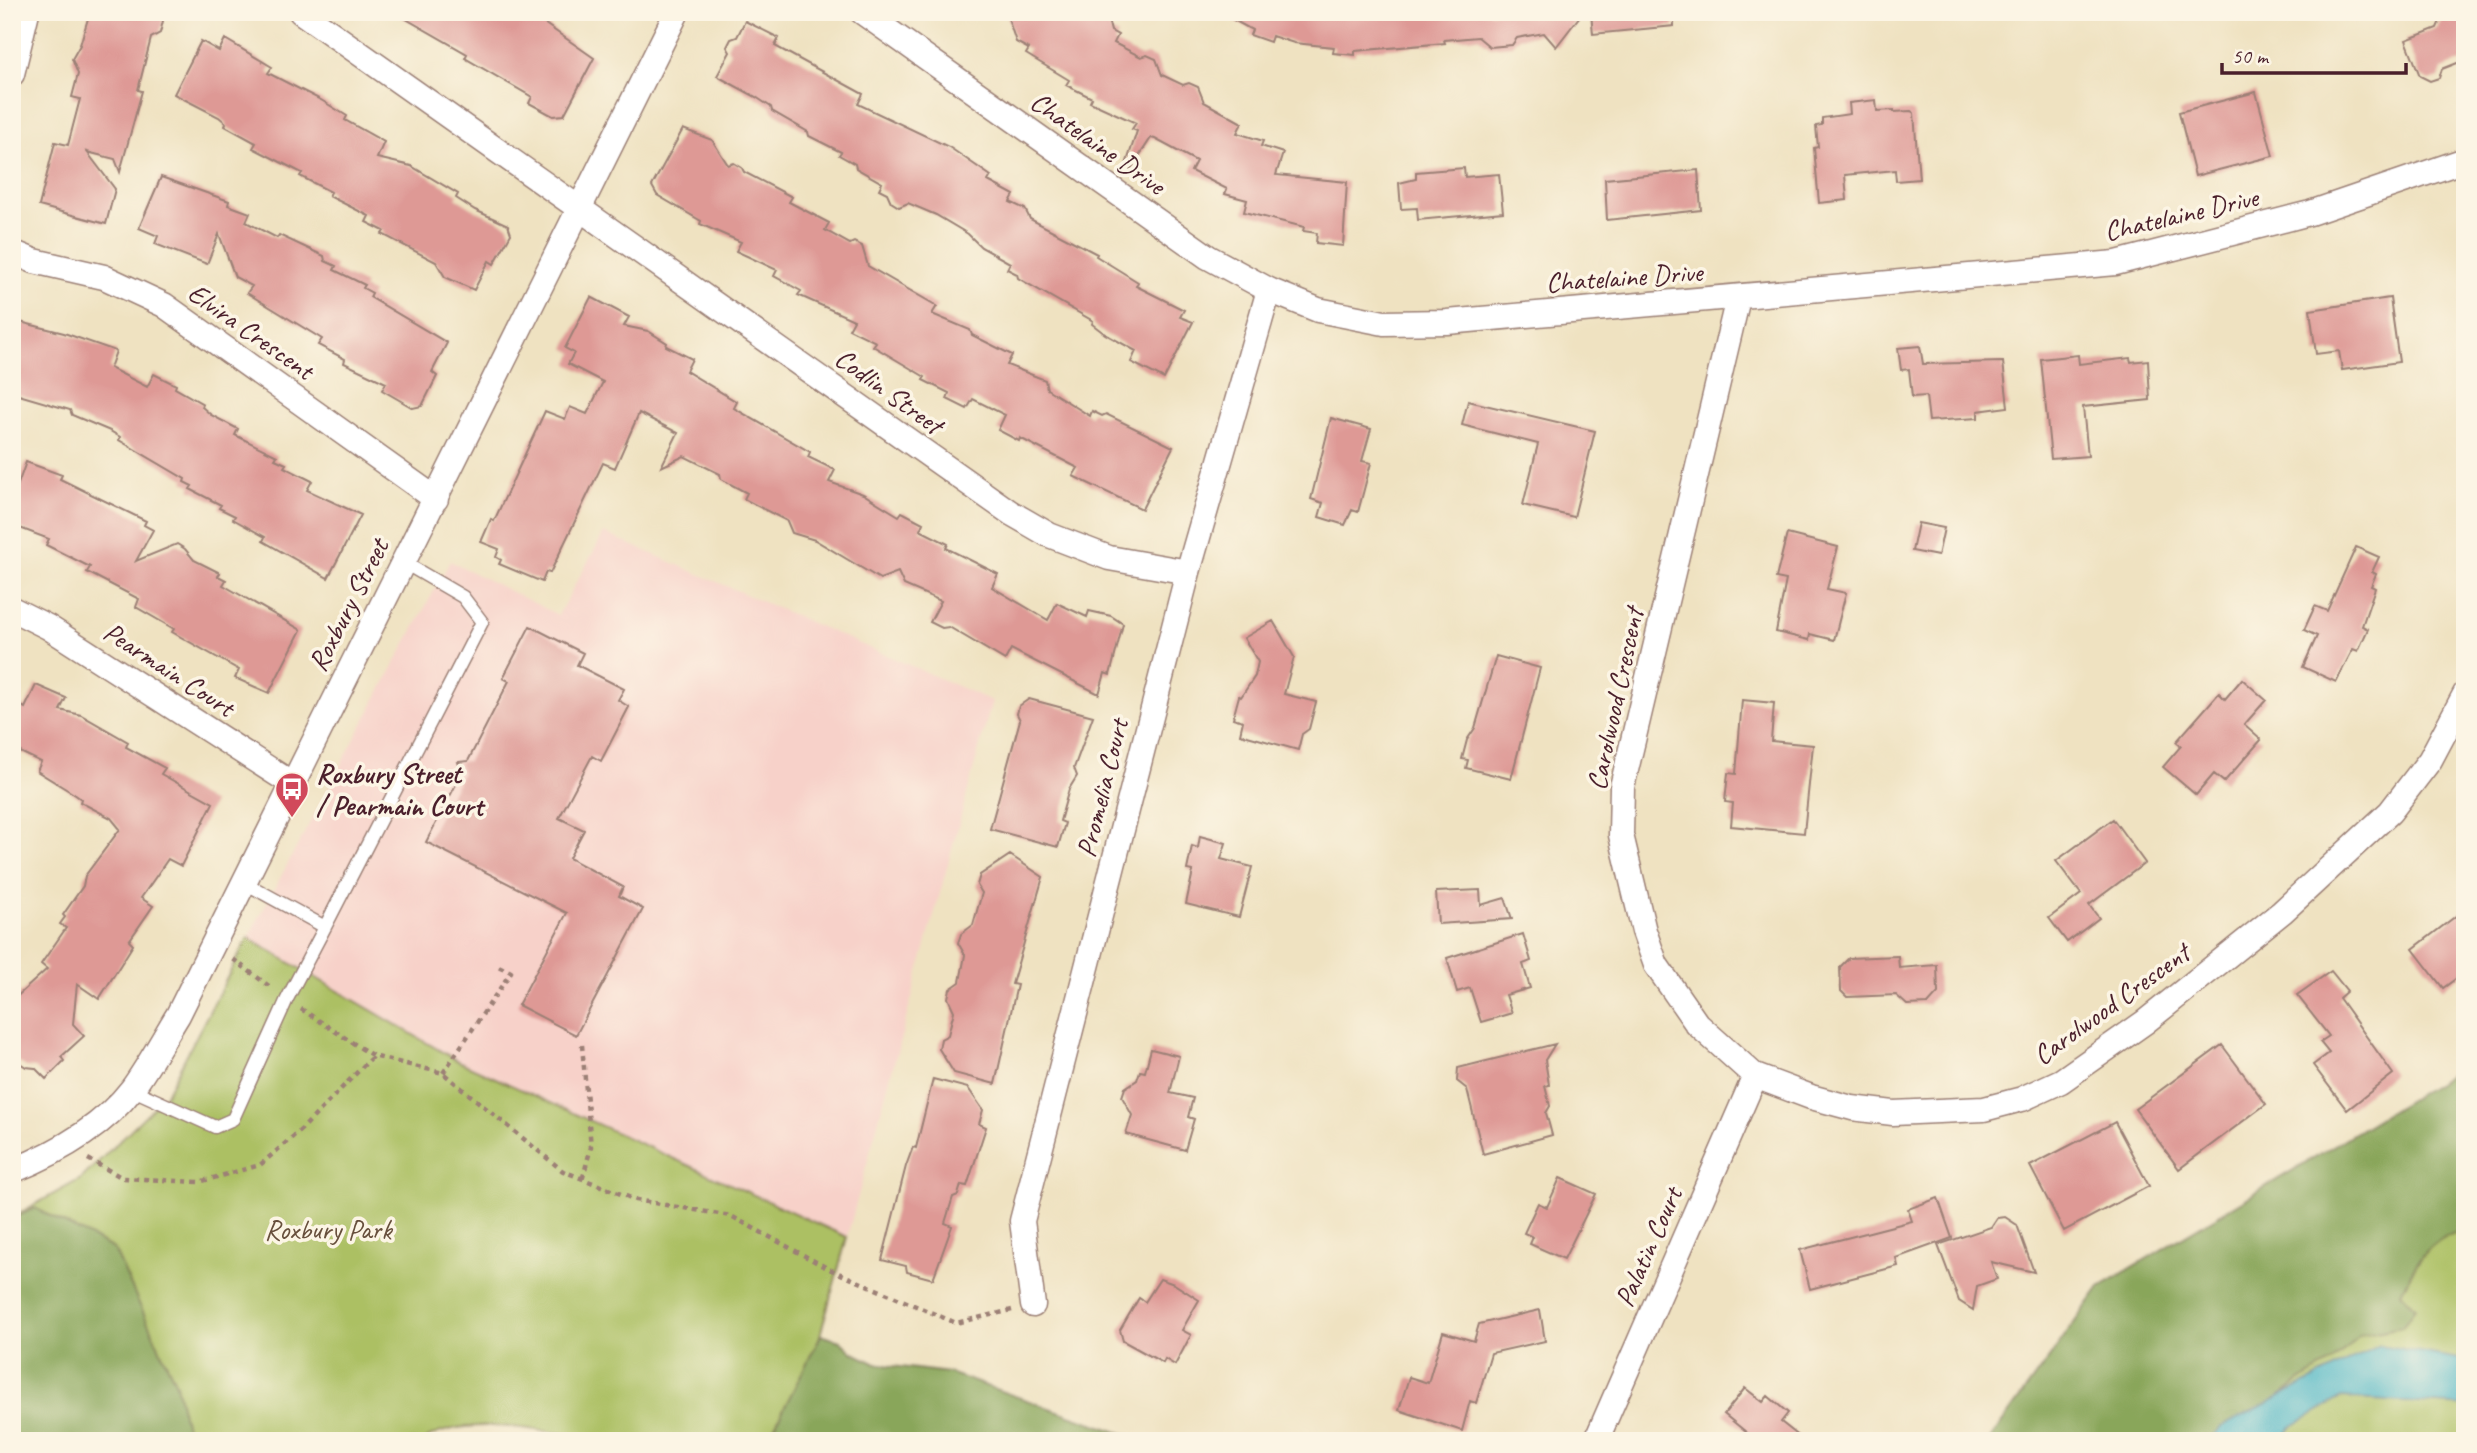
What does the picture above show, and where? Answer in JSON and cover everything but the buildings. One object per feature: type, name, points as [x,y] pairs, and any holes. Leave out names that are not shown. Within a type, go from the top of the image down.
[{"type":"street","points":[[12,74],[27,12]]},
{"type":"street","points":[[300,12],[581,207]]},
{"type":"street","name":"Roxbury Street","points":[[12,1171],[66,1147],[103,1119],[131,1089],[178,1015],[291,783],[436,499],[677,12]]},
{"type":"street","name":"Chatelaine Drive","points":[[862,12],[1208,257],[1269,290],[1318,310],[1384,323],[1447,322],[2116,263],[2310,213],[2465,160]]},
{"type":"street","name":"Codlin Street","points":[[581,207],[1011,513],[1049,535],[1109,558],[1188,572]]},
{"type":"street","name":"Elvira Crescent","points":[[12,252],[34,261],[104,277],[164,305],[436,499]]},
{"type":"street","name":"Promelia Court","points":[[1033,1305],[1022,1221],[1188,572],[1269,290]]},
{"type":"street","name":"Carolwood Crescent","points":[[1738,298],[1622,787],[1621,835],[1644,931],[1656,965],[1697,1024],[1755,1076],[1811,1097],[1852,1108],[1893,1113],[1984,1109],[2022,1099],[2061,1081],[2164,1007],[2282,912],[2364,837],[2390,812],[2430,760],[2465,694]]},
{"type":"street","name":"Pearmain Court","points":[[12,609],[48,627],[291,783]]},
{"type":"street","name":"Palatin Court","points":[[1596,1441],[1755,1076]]},
{"type":"lane","points":[[131,1089],[215,1127],[233,1119],[286,999],[482,622],[463,597],[403,562]]},
{"type":"lane","points":[[243,882],[325,927]]},
{"type":"path","points":[[213,944],[286,999],[373,1056],[443,1073],[563,1171],[582,1181],[636,1200],[731,1216],[830,1269],[956,1323],[1033,1305]]},
{"type":"path","points":[[443,1073],[511,972],[496,965]]},
{"type":"path","points":[[582,1045],[591,1146],[582,1181]]},
{"type":"path","points":[[66,1147],[123,1178],[199,1182],[260,1165],[303,1128],[373,1056]]},
{"type":"shaded area","points":[[604,533],[992,701],[847,1237],[458,1061],[248,938],[450,561],[558,615]]},
{"type":"green space","name":"Roxbury Park","points":[[248,938],[458,1061],[847,1237],[791,1441],[613,1441],[489,1426],[464,1427],[442,1432],[423,1441],[12,1441],[12,1217],[81,1179],[165,1096]]},
{"type":"green space","points":[[2465,1066],[2465,1232],[2443,1238],[2418,1262],[2401,1293],[2415,1307],[2402,1327],[2360,1335],[2332,1362],[2303,1379],[2222,1441],[1989,1441],[2100,1287]]},
{"type":"green space","points":[[2465,1200],[2465,1441],[2174,1441]]},
{"type":"green space","points":[[35,1208],[114,1249],[176,1384],[189,1441],[12,1441],[12,1219]]},
{"type":"green space","points":[[821,1335],[840,1341],[852,1352],[876,1364],[949,1373],[1144,1441],[747,1441],[771,1434]]},
{"type":"water","points":[[2380,1345],[2465,1360],[2465,1406],[2341,1398],[2293,1426],[2279,1441],[2211,1441],[2221,1427]]},
{"type":"place","name":"Roxbury Street / Pearmain Court","points":[[292,819]]}]
